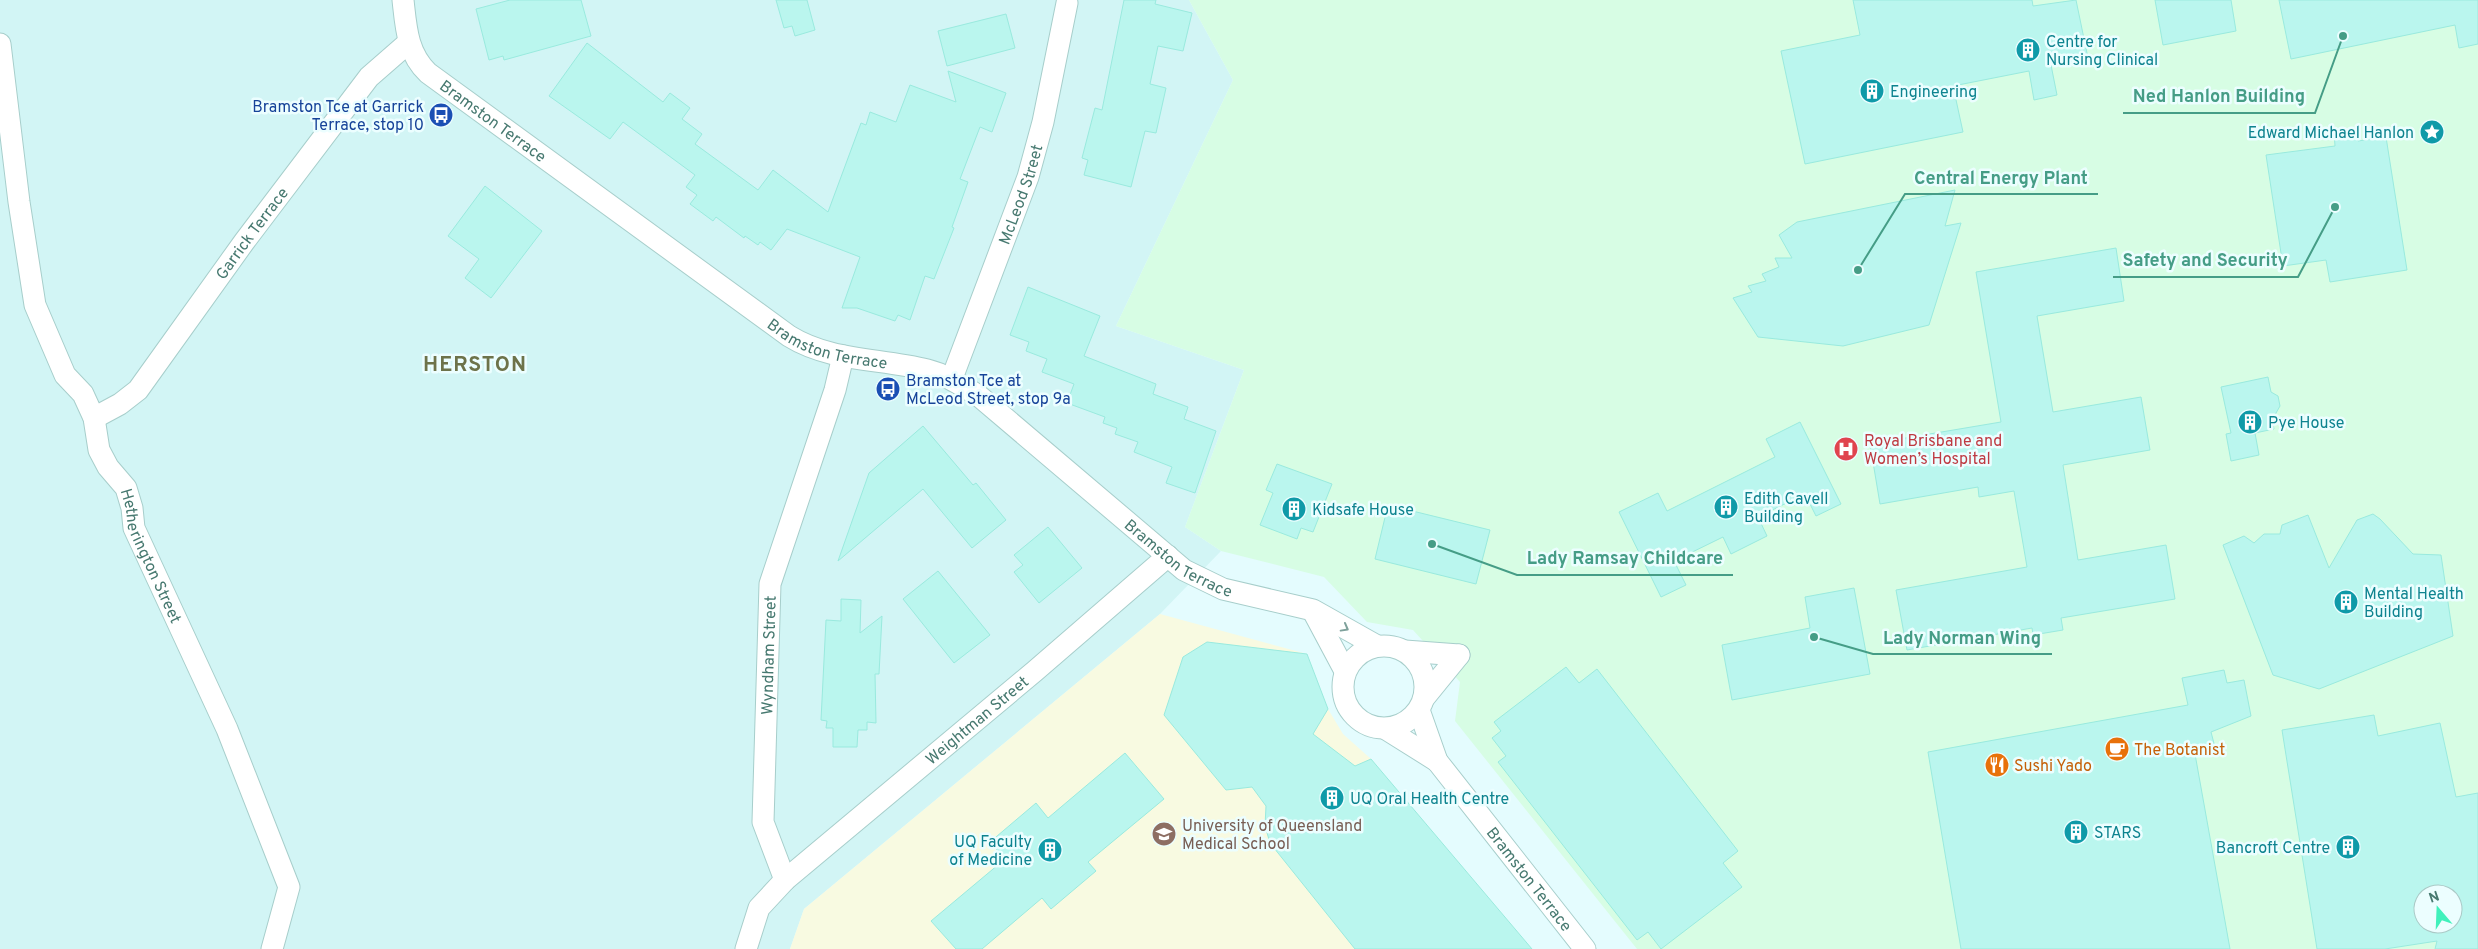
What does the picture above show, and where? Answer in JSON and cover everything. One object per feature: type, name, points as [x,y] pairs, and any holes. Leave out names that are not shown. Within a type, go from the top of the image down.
[{"type":"street","name":"Bramston Terrace","points":[[402,0],[408,43],[419,64],[428,73],[781,330],[804,345],[843,356],[927,370],[952,378],[979,396],[1184,570],[1223,589],[1312,610],[1377,646]]},
{"type":"street","name":"McLeod Street","points":[[952,378],[1028,177],[1043,122],[1067,3]]},
{"type":"street","name":"Garrick Terrace","points":[[94,418],[120,404],[138,390],[244,242],[369,77],[408,43]]},
{"type":"street","name":"Hetherington Street","points":[[0,44],[19,202],[35,305],[65,374],[83,394],[94,418],[99,450],[108,467],[126,488],[132,508],[134,528],[227,729],[289,887],[272,949]]},
{"type":"street","name":"Wyndham Street","points":[[785,880],[763,822],[770,584],[835,390],[843,356]]},
{"type":"street","name":"Weightman Street","points":[[785,880],[1035,671],[1168,556]]},
{"type":"street","points":[[1312,610],[1345,672]]},
{"type":"street","points":[[1377,646],[1392,646],[1405,651],[1459,654],[1410,720],[1386,729],[1373,727],[1361,722],[1350,712],[1344,700],[1342,686],[1345,672],[1353,659],[1364,651],[1377,646]]},
{"type":"street","points":[[1405,651],[1416,660],[1423,672],[1426,685],[1422,704]]},
{"type":"street","name":"Bramston Terrace","points":[[1422,704],[1437,761]]},
{"type":"street","name":"Bramston Terrace","points":[[1386,729],[1437,761],[1585,949]]},
{"type":"street","points":[[746,949],[759,908],[785,880]]},
{"type":"shaded area","points":[[0,0],[1189,0],[1233,80],[1116,326],[1244,370],[1185,527],[1221,551],[1160,614],[804,909],[790,949],[0,949]]},
{"type":"shaded area","name":"Royal Brisbane and Women’s Hospital","points":[[1189,0],[2478,0],[2478,949],[1637,949],[1455,721],[1460,682],[1413,630],[1367,622],[1324,577],[1221,551],[1185,527],[1244,370],[1116,326],[1233,80]]},
{"type":"shaded area","name":"University of Queensland Medical School","points":[[1160,614],[1307,654],[1328,709],[1343,734],[1371,759],[1532,949],[790,949],[804,909]]},
{"type":"building","points":[[510,0],[581,0],[591,36],[504,60],[503,56],[489,60],[476,9]]},
{"type":"building","points":[[776,0],[807,0],[815,30],[795,36],[792,26],[784,28]]},
{"type":"building","points":[[1124,0],[1156,0],[1155,4],[1192,13],[1183,51],[1158,46],[1150,84],[1166,88],[1156,133],[1145,131],[1131,187],[1084,175],[1088,160],[1082,158],[1095,108],[1102,110]]},
{"type":"building","points":[[1853,0],[2032,0],[2033,6],[2076,0],[2088,58],[2051,65],[2057,95],[2034,100],[2029,71],[1953,86],[1963,132],[1805,164],[1781,51],[1860,35]]},
{"type":"building","points":[[2155,0],[2231,0],[2236,31],[2163,45]]},
{"type":"building","points":[[2279,0],[2478,0],[2478,44],[2459,48],[2455,25],[2291,59]]},
{"type":"building","points":[[1006,14],[1015,48],[947,66],[938,31]]},
{"type":"building","points":[[587,43],[663,102],[670,93],[690,108],[682,119],[702,134],[695,144],[758,190],[773,170],[828,212],[861,123],[866,125],[870,112],[896,122],[910,85],[956,102],[948,71],[1006,93],[992,132],[980,127],[960,179],[968,182],[952,227],[954,228],[934,279],[925,276],[910,320],[898,315],[895,321],[857,308],[842,308],[860,257],[787,229],[771,250],[760,242],[758,245],[745,236],[744,238],[716,217],[713,221],[690,204],[697,195],[686,187],[695,175],[623,122],[610,139],[549,96]]},
{"type":"building","points":[[2356,128],[2358,141],[2386,137],[2407,270],[2330,282],[2326,260],[2283,266],[2266,155],[2335,146],[2334,132]]},
{"type":"building","points":[[485,186],[542,231],[491,298],[465,278],[479,259],[448,236]]},
{"type":"building","points":[[1955,190],[1945,226],[1961,223],[1929,325],[1843,346],[1758,337],[1733,298],[1752,292],[1748,286],[1766,281],[1762,274],[1779,267],[1775,258],[1792,258],[1779,235],[1797,222]]},
{"type":"building","points":[[2116,248],[2124,301],[2037,316],[2053,412],[2141,397],[2150,450],[2063,465],[2078,560],[2166,545],[2175,599],[2061,618],[2063,630],[2033,635],[2032,628],[1907,650],[1896,590],[2027,567],[2014,491],[1979,497],[1978,487],[1880,504],[1870,444],[2001,422],[1976,272]]},
{"type":"building","points":[[1028,287],[1100,316],[1084,356],[1156,384],[1153,394],[1188,407],[1184,419],[1216,431],[1195,493],[1166,483],[1172,467],[1134,452],[1138,442],[1115,434],[1117,428],[1103,423],[1105,417],[1067,403],[1074,384],[1042,372],[1047,359],[1026,351],[1029,342],[1010,335]]},
{"type":"building","name":"Pye House","points":[[2268,377],[2271,392],[2278,396],[2280,406],[2272,420],[2274,429],[2255,433],[2259,455],[2231,461],[2226,434],[2231,433],[2221,387]]},
{"type":"building","name":"Edith Cavell Building","points":[[1800,422],[1841,504],[1816,516],[1805,494],[1758,517],[1767,536],[1731,554],[1723,537],[1674,561],[1686,585],[1661,597],[1619,512],[1658,493],[1667,511],[1775,457],[1766,439]]},
{"type":"building","points":[[923,426],[973,485],[976,483],[1006,520],[972,548],[923,489],[838,561],[869,473]]},
{"type":"building","name":"Kidsafe House","points":[[1277,464],[1332,484],[1313,532],[1301,528],[1297,539],[1260,525],[1273,493],[1266,490]]},
{"type":"building","points":[[1388,505],[1490,530],[1476,584],[1375,559]]},
{"type":"building","name":"Mental Health Building","points":[[2373,514],[2413,554],[2441,555],[2453,636],[2319,689],[2273,675],[2223,545],[2244,536],[2254,543],[2264,534],[2280,534],[2282,525],[2308,515],[2329,568],[2357,520]]},
{"type":"building","points":[[1048,527],[1082,568],[1039,603],[1014,572],[1023,565],[1014,555]]},
{"type":"building","points":[[938,571],[990,635],[954,663],[903,599]]},
{"type":"building","points":[[1854,588],[1870,674],[1732,700],[1722,645],[1810,628],[1805,597]]},
{"type":"building","points":[[841,599],[861,600],[860,633],[882,616],[879,674],[875,674],[876,723],[867,722],[867,730],[858,730],[857,747],[833,747],[833,728],[826,728],[827,721],[821,720],[826,620],[841,621]]},
{"type":"building","name":"UQ Oral Health Centre","points":[[1207,642],[1307,654],[1328,709],[1313,734],[1355,766],[1371,759],[1532,949],[1355,949],[1270,843],[1265,826],[1266,806],[1252,787],[1226,790],[1164,715],[1183,657]]},
{"type":"building","points":[[1566,667],[1579,683],[1597,669],[1738,851],[1723,863],[1742,887],[1661,949],[1648,932],[1637,940],[1498,762],[1506,756],[1492,738],[1501,731],[1494,722]]},
{"type":"building","name":"STARS","points":[[2224,670],[2227,683],[2244,680],[2251,716],[2211,732],[2216,751],[2195,754],[2230,949],[1961,949],[1928,752],[2188,705],[2182,678]]},
{"type":"building","name":"Bancroft Centre","points":[[2374,715],[2378,736],[2440,723],[2456,797],[2478,793],[2478,949],[2435,949],[2437,941],[2385,949],[2317,949],[2282,730]]},
{"type":"building","name":"UQ Faculty of Medicine","points":[[1125,753],[1164,799],[1088,862],[1096,871],[1051,909],[1042,898],[982,949],[956,949],[931,921],[1005,859],[990,842],[1036,803],[1048,818]]},
{"type":"place","name":"Ned Hanlon Building","points":[[2343,36]]},
{"type":"place","name":"Centre for Nursing Clinical","points":[[2028,50]]},
{"type":"place","name":"Engineering","points":[[1872,91]]},
{"type":"place","name":"Bramston Tce at Garrick Terrace, stop 10","points":[[441,115]]},
{"type":"place","name":"Edward Michael Hanlon","points":[[2432,132]]},
{"type":"place","name":"Safety and Security","points":[[2335,207]]},
{"type":"place","name":"Central Energy Plant","points":[[1858,270]]},
{"type":"place","name":"Bramston Tce at McLeod Street, stop 9a","points":[[888,389]]},
{"type":"place","name":"Pye House","points":[[2250,422]]},
{"type":"place","name":"Royal Brisbane and Women’s Hospital","points":[[1846,449]]},
{"type":"place","name":"Edith Cavell Building","points":[[1726,507]]},
{"type":"place","name":"Kidsafe House","points":[[1294,509]]},
{"type":"place","name":"Lady Ramsay Childcare","points":[[1432,544]]},
{"type":"place","name":"Mental Health Building","points":[[2346,602]]},
{"type":"place","name":"Lady Norman Wing","points":[[1814,637]]},
{"type":"place","name":"The Botanist","points":[[2117,749]]},
{"type":"place","name":"Sushi Yado","points":[[1997,765]]},
{"type":"place","name":"UQ Oral Health Centre","points":[[1332,798]]},
{"type":"place","name":"STARS","points":[[2076,832]]},
{"type":"place","name":"University of Queensland Medical School","points":[[1164,834]]},
{"type":"place","name":"Bancroft Centre","points":[[2348,847]]},
{"type":"place","name":"UQ Faculty of Medicine","points":[[1050,850]]},
{"type":"district","name":"HERSTON","points":[[475,364]]}]
